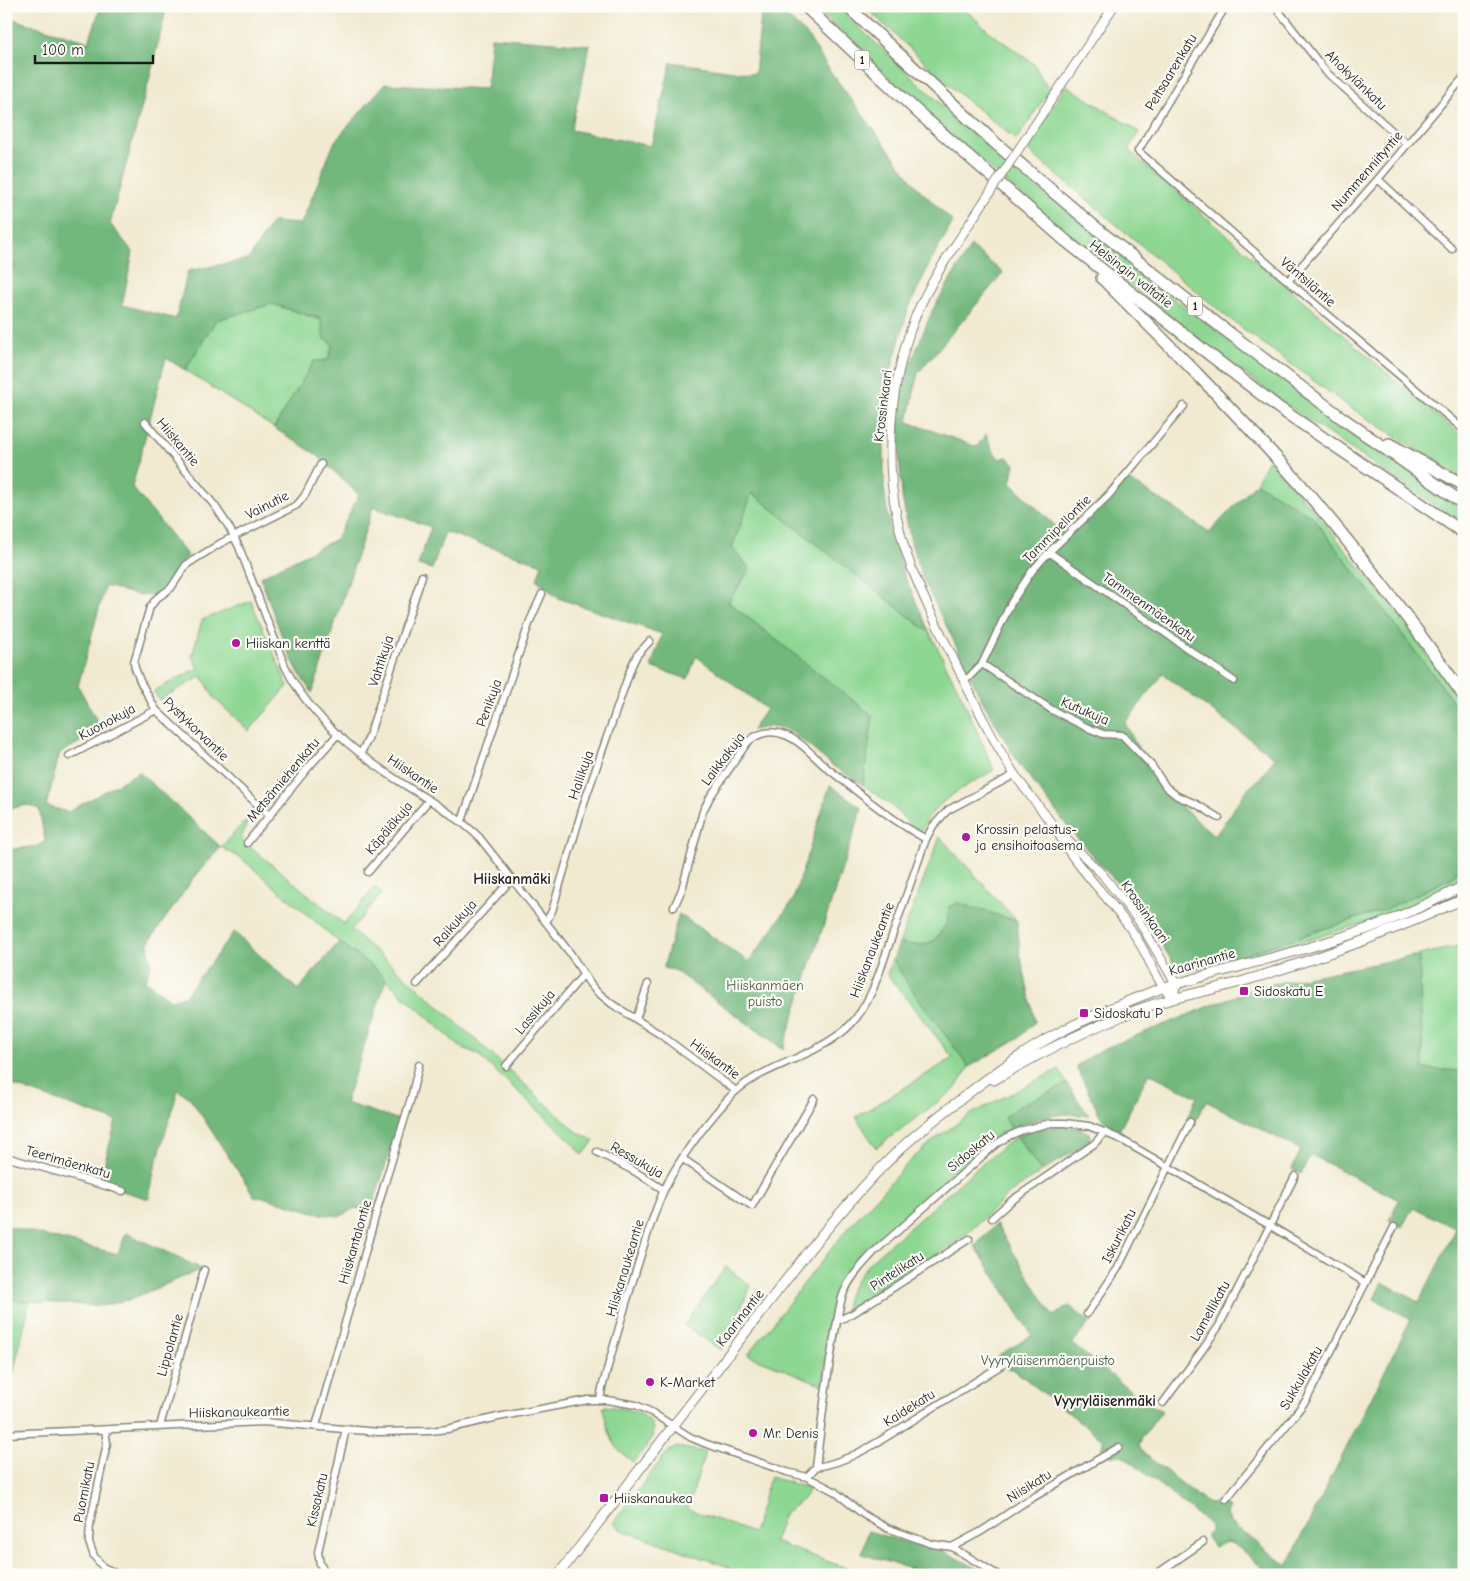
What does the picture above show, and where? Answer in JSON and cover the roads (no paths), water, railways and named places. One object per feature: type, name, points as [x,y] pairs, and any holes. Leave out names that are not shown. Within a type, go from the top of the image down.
[{"type":"highway","name":"Helsingin valtatie","points":[[805,6],[920,114],[1066,241],[1279,408],[1464,534]]},
{"type":"highway","name":"Helsingin valtatie","points":[[847,6],[994,142],[1101,232],[1220,326],[1342,418],[1464,504]]},
{"type":"highway","points":[[1066,241],[1207,383],[1299,483],[1382,584],[1425,640],[1464,696]]},
{"type":"highway","points":[[1342,418],[1464,485]]},
{"type":"main road","name":"Kaarinantie","points":[[558,1575],[810,1249],[852,1199],[900,1148],[1001,1068],[1050,1037],[1092,1016],[1162,988],[1306,948],[1383,923],[1464,886]]},
{"type":"main road","name":"Kaarinantie","points":[[964,1097],[1003,1075],[1127,1013],[1244,981],[1340,950],[1464,899]]},
{"type":"street","name":"Krossinkaari","points":[[1114,6],[939,271],[917,313],[902,359],[894,403],[891,452],[892,480],[905,550],[917,582],[976,708],[1014,774],[1055,829],[1070,853],[1128,924],[1141,944],[1162,988],[1173,999]]},
{"type":"street","name":"Peltsaarenkatu","points":[[1138,151],[1226,6]]},
{"type":"street","name":"Ahokylänkatu","points":[[1275,6],[1326,72],[1407,144]]},
{"type":"street","name":"Nummenniityntie","points":[[1288,281],[1378,179],[1464,77]]},
{"type":"street","name":"Väntsiläntie","points":[[1138,151],[1464,430]]},
{"type":"street","points":[[1378,179],[1452,249]]},
{"type":"street","name":"Tammipellontie","points":[[964,682],[982,664],[1011,603],[1032,571],[1049,552],[1108,496],[1184,406]]},
{"type":"street","name":"Hiiskantie","points":[[145,422],[215,506],[234,536],[291,679],[307,702],[338,734],[361,753],[398,780],[462,821],[483,842],[570,953],[590,984],[604,998],[661,1035],[736,1091]]},
{"type":"street","name":"Vainutie","points":[[234,536],[297,505],[305,495],[321,464]]},
{"type":"street","name":"Pystykorvantie","points":[[234,536],[186,566],[174,584],[153,602],[148,612],[136,656],[135,668],[156,710],[270,816]]},
{"type":"street","name":"Tammenmäenkatu","points":[[1049,552],[1234,681]]},
{"type":"street","name":"Vahtikuja","points":[[361,753],[368,739],[422,576]]},
{"type":"street","name":"Penikuja","points":[[462,821],[530,622],[542,594]]},
{"type":"street","name":"Hallikuja","points":[[546,922],[552,911],[586,800],[636,655],[650,641]]},
{"type":"street","name":"Kutukuja","points":[[982,664],[1052,710],[1086,728],[1104,734],[1122,735],[1151,765],[1166,787],[1178,796],[1219,818]]},
{"type":"street","name":"Kuonokuja","points":[[69,756],[156,710]]},
{"type":"street","name":"Laikkakuja","points":[[674,907],[682,889],[700,819],[706,804],[747,743],[755,736],[761,734],[779,733],[792,738],[889,815],[926,839]]},
{"type":"street","name":"Metsämiehenkatu","points":[[247,843],[338,734]]},
{"type":"street","name":"Hiiskanaukeantie","points":[[588,1400],[600,1400],[650,1225],[664,1190],[683,1159],[727,1100],[736,1091],[763,1074],[823,1046],[847,1029],[857,1018],[880,969],[926,839],[933,826],[948,810],[1014,774]]},
{"type":"street","name":"Käpäläkuja","points":[[368,872],[428,800]]},
{"type":"street","name":"Krossinkaari","points":[[1055,829],[1102,874],[1133,913],[1176,984]]},
{"type":"street","name":"Raikukuja","points":[[417,984],[512,879]]},
{"type":"street","name":"Lassikuja","points":[[506,1066],[584,975]]},
{"type":"street","points":[[636,1019],[648,984]]},
{"type":"street","points":[[1173,999],[1176,984]]},
{"type":"street","name":"Hiiskantalontie","points":[[316,1426],[419,1065]]},
{"type":"street","points":[[683,1159],[752,1206],[814,1099]]},
{"type":"street","name":"Iskurikatu","points":[[1087,1314],[1118,1268],[1190,1122]]},
{"type":"street","name":"Sidoskatu","points":[[816,1467],[834,1333],[843,1293],[850,1281],[865,1261],[996,1144],[1023,1130],[1051,1124],[1077,1124],[1105,1132],[1168,1166],[1366,1283]]},
{"type":"street","points":[[992,1218],[1011,1201],[1094,1144],[1105,1132]]},
{"type":"street","name":"Ressukuja","points":[[597,1152],[634,1171],[664,1190]]},
{"type":"street","name":"Teerimäenkatu","points":[[6,1157],[123,1191]]},
{"type":"street","name":"Lamellikatu","points":[[1163,1403],[1219,1326],[1295,1176]]},
{"type":"street","name":"Sukkulakatu","points":[[1226,1499],[1307,1399],[1394,1226]]},
{"type":"street","name":"Pintelikatu","points":[[837,1321],[852,1314],[969,1239]]},
{"type":"street","name":"Lippolantie","points":[[160,1426],[204,1270]]},
{"type":"street","name":"Kaidekatu","points":[[816,1467],[842,1460],[872,1445],[1010,1360]]},
{"type":"street","name":"Hiiskanaukeantie","points":[[6,1434],[263,1422],[396,1432],[447,1429],[588,1400],[606,1400],[636,1405],[651,1412],[690,1437],[704,1443],[807,1477],[834,1491],[864,1515],[887,1528],[932,1544],[952,1547]]},
{"type":"street","name":"Kissakatu","points":[[327,1575],[320,1564],[318,1552],[346,1429]]},
{"type":"street","name":"Puomikatu","points":[[105,1430],[106,1443],[90,1523],[89,1542],[94,1556],[103,1567],[119,1575]]},
{"type":"street","name":"Niisikatu","points":[[952,1547],[982,1531],[1037,1495],[1119,1447]]},
{"type":"street","points":[[807,1477],[816,1467]]},
{"type":"street","points":[[1155,1575],[1203,1542]]},
{"type":"street","points":[[952,1547],[998,1575]]},
{"type":"place","name":"Hiiskan kenttä","points":[[236,643]]},
{"type":"place","name":"Krossin pelastus- ja ensihoitoasema","points":[[966,837]]},
{"type":"place","name":"Sidoskatu E","points":[[1244,991]]},
{"type":"place","name":"Sidoskatu P","points":[[1084,1013]]},
{"type":"place","name":"K-Market","points":[[650,1382]]},
{"type":"place","name":"Mr. Denis","points":[[753,1433]]},
{"type":"place","name":"Hiiskanaukea","points":[[604,1498]]},
{"type":"district","name":"Hiiskanmäki","points":[[512,879]]},
{"type":"district","name":"Vyyryläisenmäki","points":[[1105,1401]]},
{"type":"park label","name":"Hiiskanmäen puisto","points":[[765,994]]},
{"type":"park label","name":"Vyyryläisenmäenpuisto","points":[[1048,1360]]}]
